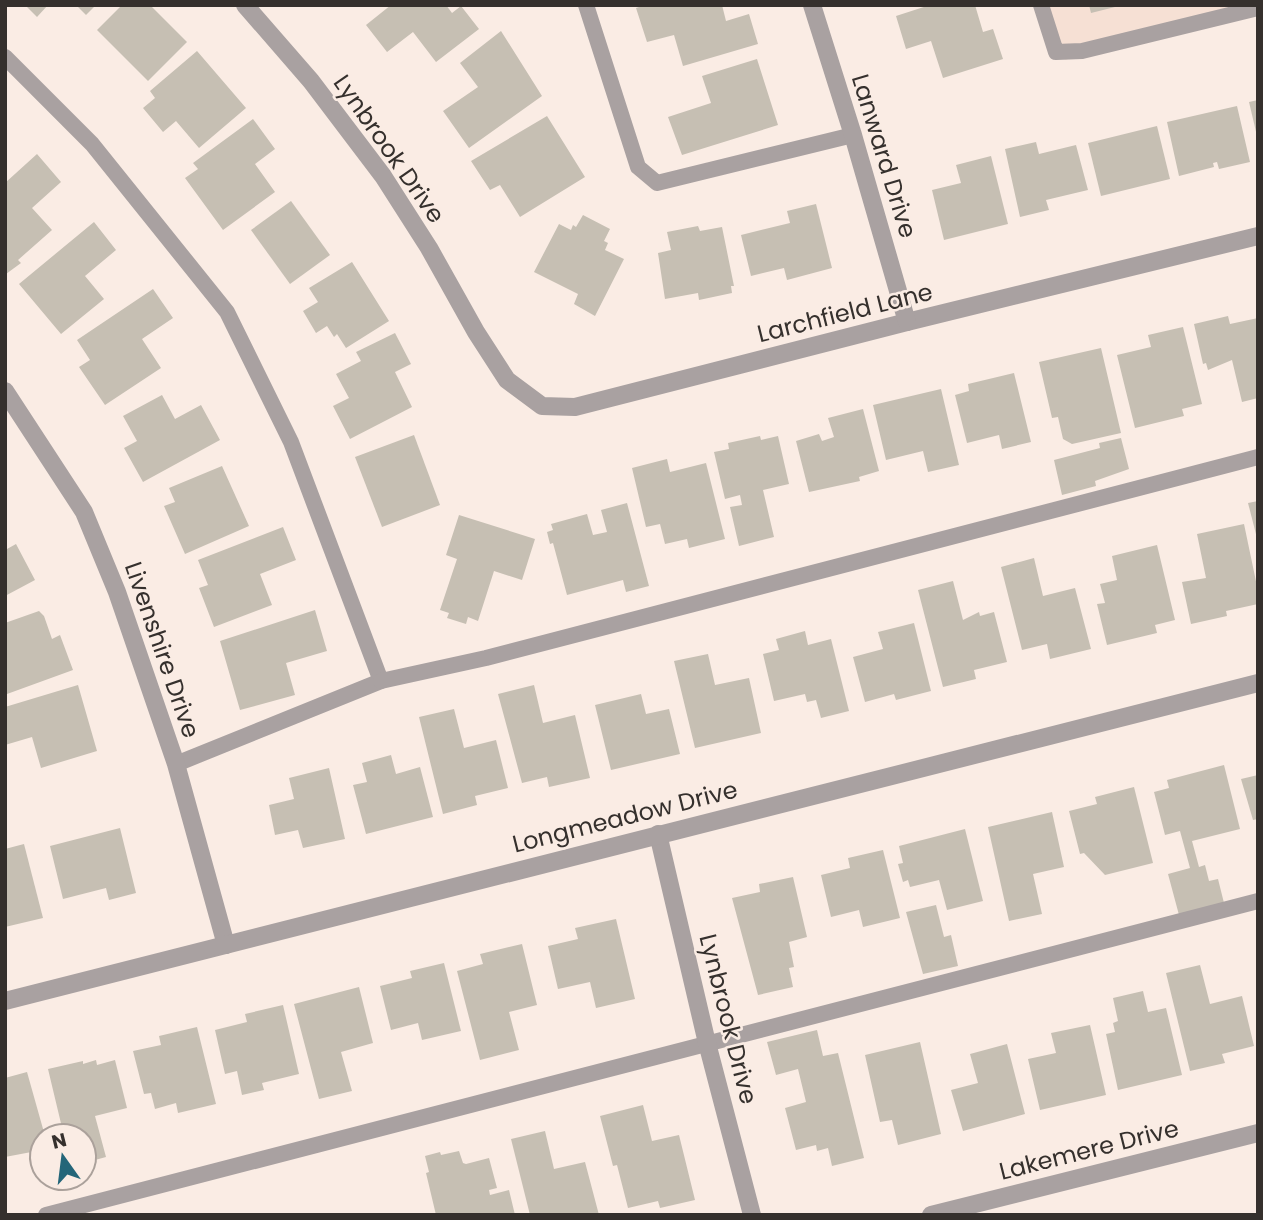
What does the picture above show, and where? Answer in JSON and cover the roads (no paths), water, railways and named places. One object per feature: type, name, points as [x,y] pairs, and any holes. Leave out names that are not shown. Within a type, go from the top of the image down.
[{"type":"street","name":"Lynbrook Drive","points":[[245,5],[311,81],[383,176],[429,248],[476,332]]},
{"type":"street","name":"Lanward Drive","points":[[813,5],[907,322]]},
{"type":"street","name":"Larchfield Lane","points":[[476,332],[508,380],[516,387],[542,406],[575,407],[1258,236]]},
{"type":"street","name":"Livenshire Drive","points":[[5,391],[84,512],[117,592],[176,764],[226,945]]},
{"type":"street","name":"Longmeadow Drive","points":[[5,1001],[1258,683]]},
{"type":"street","name":"Lynbrook Drive","points":[[658,834],[752,1215]]},
{"type":"street","name":"Lakemere Drive","points":[[931,1215],[1258,1133]]},
{"type":"lane","points":[[586,5],[638,167],[657,183],[853,135]]},
{"type":"lane","points":[[1041,5],[1056,52],[1082,51],[1258,8]]},
{"type":"lane","points":[[5,57],[92,144],[227,312],[291,442],[381,681]]},
{"type":"lane","points":[[176,764],[381,681],[486,658],[1258,457]]},
{"type":"lane","points":[[46,1215],[1258,901]]}]
